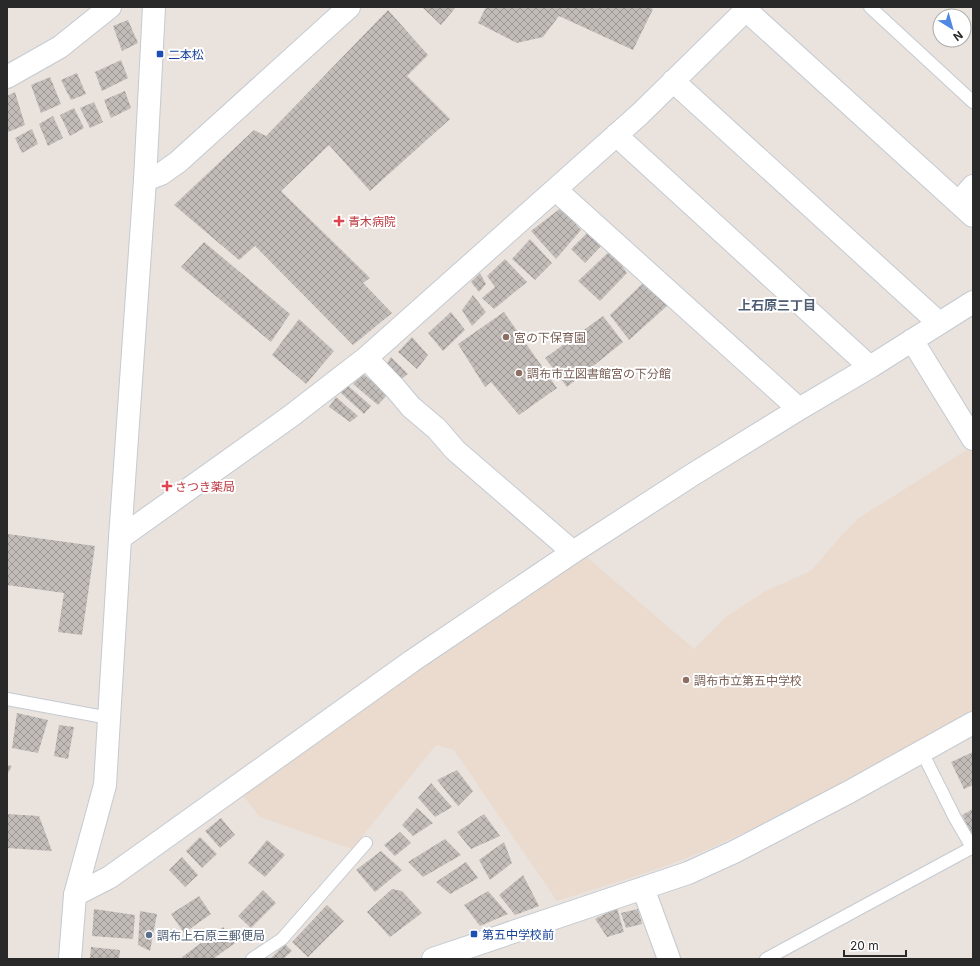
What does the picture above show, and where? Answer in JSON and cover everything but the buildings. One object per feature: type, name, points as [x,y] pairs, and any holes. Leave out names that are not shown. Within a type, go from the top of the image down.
[{"type":"street","points":[[7,77],[60,47],[110,7]]},
{"type":"street","points":[[70,959],[75,895],[105,785],[120,538],[145,180],[154,7]]},
{"type":"street","points":[[145,180],[161,174],[178,162],[349,7]]},
{"type":"street","points":[[120,538],[291,416],[366,358],[556,190],[673,81],[748,8],[966,209],[973,186]]},
{"type":"street","points":[[673,81],[938,323]]},
{"type":"street","points":[[616,135],[870,367]]},
{"type":"street","points":[[556,190],[798,409]]},
{"type":"street","points":[[75,895],[110,877],[412,661],[573,552],[798,409],[870,367],[973,302]]},
{"type":"street","points":[[912,340],[973,439]]},
{"type":"street","points":[[366,358],[411,407],[437,429],[455,450],[573,552]]},
{"type":"street","points":[[433,959],[688,873],[734,852],[849,792],[973,723]]},
{"type":"street","points":[[643,888],[669,959]]},
{"type":"lane","points":[[870,7],[973,102]]},
{"type":"lane","points":[[7,699],[109,718]]},
{"type":"lane","points":[[766,959],[973,848],[955,818],[922,752]]},
{"type":"lane","points":[[252,959],[282,939],[366,843]]},
{"type":"shaded area","name":"調布市立第五中学校","points":[[970,448],[973,450],[973,711],[820,796],[709,849],[658,869],[557,901],[454,750],[436,745],[352,849],[260,817],[239,791],[582,553],[694,649],[727,616],[764,592],[811,571],[859,518]]},
{"type":"place","name":"二本松","points":[[160,54]]},
{"type":"place","name":"青木病院","points":[[339,221]]},
{"type":"place","name":"宮の下保育園","points":[[506,337]]},
{"type":"place","name":"調布市立図書館宮の下分館","points":[[519,373]]},
{"type":"place","name":"さつき薬局","points":[[167,486]]},
{"type":"place","name":"調布市立第五中学校","points":[[686,680]]},
{"type":"place","name":"第五中学校前","points":[[474,934]]},
{"type":"place","name":"調布上石原三郵便局","points":[[149,935]]},
{"type":"district","name":"上石原三丁目","points":[[777,305]]}]
